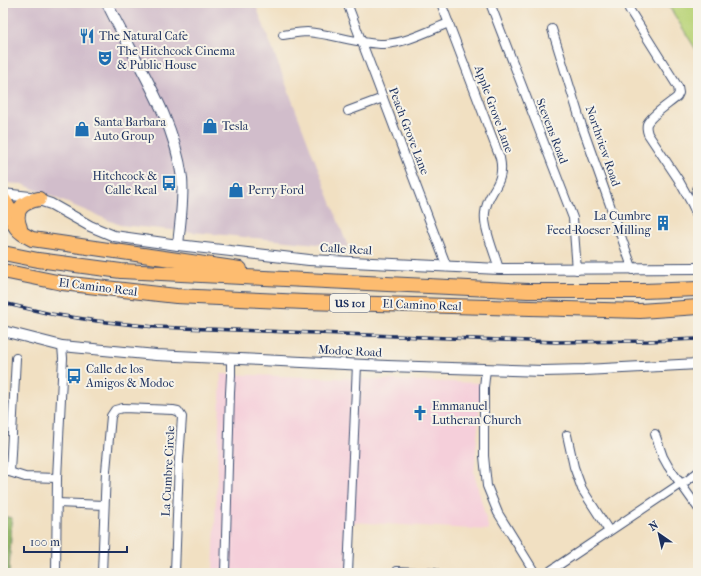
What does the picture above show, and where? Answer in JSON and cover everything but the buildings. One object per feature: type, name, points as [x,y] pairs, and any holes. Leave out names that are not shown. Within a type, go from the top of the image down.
[{"type":"highway","points":[[3,199],[8,205],[10,218],[15,227],[22,234],[32,239],[240,269],[273,278]]},
{"type":"highway","points":[[22,234],[17,215],[20,208],[29,201],[39,199]]},
{"type":"highway","name":"El Camino Real","points":[[3,253],[38,260],[120,271],[528,292],[698,289]]},
{"type":"highway","name":"El Camino Real","points":[[3,271],[62,283],[176,296],[304,302],[640,310],[698,307]]},
{"type":"street","points":[[107,3],[162,110],[177,149],[183,198],[178,245]]},
{"type":"street","name":"Peach Grove Lane","points":[[347,3],[447,267]]},
{"type":"street","name":"Apple Grove Lane","points":[[441,3],[500,158],[502,172],[500,179],[489,198],[485,214],[485,222],[499,269]]},
{"type":"street","name":"Stevens Road","points":[[490,3],[573,218],[577,270]]},
{"type":"street","points":[[629,9],[678,87],[679,93],[677,97],[648,122],[648,134],[678,179],[693,206],[698,219]]},
{"type":"street","points":[[283,35],[297,32],[308,32],[383,44],[395,42],[449,23]]},
{"type":"street","name":"Northview Road","points":[[552,29],[582,126],[633,270]]},
{"type":"street","points":[[348,111],[383,98]]},
{"type":"street","points":[[693,206],[698,186]]},
{"type":"street","name":"Calle Real","points":[[3,194],[39,199],[51,204],[105,234],[178,245],[309,260],[499,269],[633,270],[698,268]]},
{"type":"street","name":"Modoc Road","points":[[3,331],[62,346],[148,355],[231,359],[543,371],[698,364]]},
{"type":"street","points":[[56,573],[57,503],[63,358],[62,346]]},
{"type":"street","points":[[16,358],[7,471],[25,477],[58,478]]},
{"type":"street","points":[[226,573],[231,359]]},
{"type":"street","points":[[348,573],[357,364]]},
{"type":"street","points":[[486,369],[484,387],[484,456],[488,486],[498,513],[535,573]]},
{"type":"street","name":"La Cumbre Circle","points":[[102,573],[104,505],[111,416],[113,412],[119,408],[173,410],[181,414],[183,421],[179,460],[175,573]]},
{"type":"street","points":[[655,434],[663,457],[680,484],[698,508]]},
{"type":"street","points":[[567,435],[574,467],[582,489],[609,531]]},
{"type":"street","points":[[547,573],[698,472]]},
{"type":"street","points":[[57,503],[104,505]]},
{"type":"street","points":[[397,571],[435,573]]},
{"type":"shaded area","points":[[3,3],[255,3],[348,247],[120,225],[22,184],[3,183]]},
{"type":"shaded area","points":[[221,374],[482,383],[474,473],[489,530],[351,522],[350,573],[213,573]]},
{"type":"green space","points":[[667,3],[698,3],[698,53]]},
{"type":"green space","points":[[3,516],[12,518],[9,573],[3,573]]},
{"type":"railway","points":[[3,303],[51,314],[97,321],[155,327],[556,342],[698,339]]},
{"type":"place","name":"The Natural Cafe","points":[[87,36]]},
{"type":"place","name":"The Hitchcock Cinema & Public House","points":[[105,58]]},
{"type":"place","name":"Tesla","points":[[210,126]]},
{"type":"place","name":"Santa Barbara Auto Group","points":[[82,129]]},
{"type":"place","name":"Hitchcock & Calle Real","points":[[169,183]]},
{"type":"place","name":"Perry Ford","points":[[236,190]]},
{"type":"place","name":"La Cumbre Feed-Roeser Milling","points":[[663,223]]},
{"type":"place","name":"Calle de los Amigos & Modoc","points":[[74,376]]},
{"type":"place","name":"Emmanuel Lutheran Church","points":[[420,413]]}]
